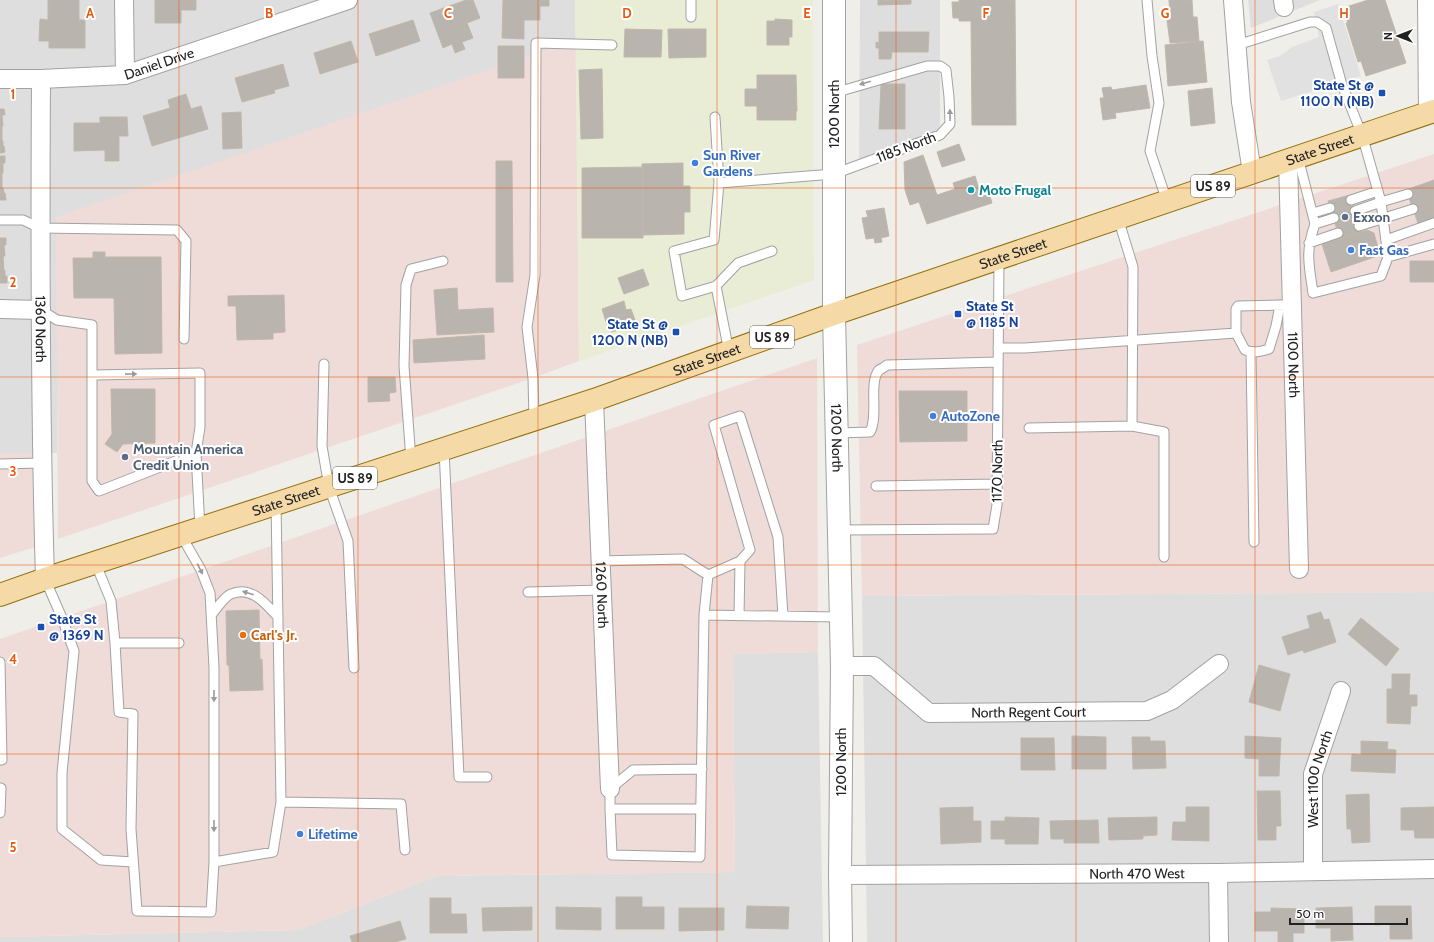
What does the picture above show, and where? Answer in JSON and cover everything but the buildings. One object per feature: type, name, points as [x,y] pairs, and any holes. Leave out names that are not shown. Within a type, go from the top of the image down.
[{"type":"main road","name":"State Street","points":[[0,595],[95,562],[594,400],[834,314],[1431,112]]},
{"type":"street","points":[[124,0],[125,75]]},
{"type":"street","name":"Daniel Drive","points":[[0,79],[41,79],[125,75],[312,6],[348,0]]},
{"type":"street","name":"1200 North","points":[[834,0],[834,314],[842,666],[840,875],[841,942]]},
{"type":"street","points":[[1234,0],[1241,102],[1252,172]]},
{"type":"street","points":[[1427,0],[1431,112]]},
{"type":"street","name":"1360 North","points":[[41,79],[41,463],[45,579]]},
{"type":"street","name":"1100 North","points":[[1293,158],[1286,305],[1299,569]]},
{"type":"street","points":[[0,309],[41,310]]},
{"type":"street","name":"1260 North","points":[[594,400],[610,789]]},
{"type":"street","name":"North Regent Court","points":[[842,666],[874,666],[929,713],[937,713],[1147,711],[1172,700],[1219,664]]},
{"type":"street","name":"West 1100 North","points":[[1313,870],[1313,774],[1341,692]]},
{"type":"street","name":"North 470 West","points":[[840,875],[1434,869]]},
{"type":"street","points":[[1218,872],[1219,942]]},
{"type":"lane","points":[[691,0],[691,17]]},
{"type":"lane","points":[[1147,0],[1152,56],[1159,103],[1150,151],[1167,202]]},
{"type":"lane","points":[[1237,45],[1310,22],[1317,22],[1326,28],[1342,85],[1362,135],[1381,202],[1388,256],[1381,276],[1313,293],[1308,257],[1315,224],[1313,213],[1293,158]]},
{"type":"lane","points":[[534,420],[533,378],[527,327],[535,275],[536,43],[612,45]]},
{"type":"lane","name":"1185 North","points":[[834,92],[927,66],[940,66],[946,70],[950,124],[940,135],[834,174]]},
{"type":"lane","points":[[715,117],[719,183],[714,240],[674,251],[682,296],[716,286],[738,264],[772,251]]},
{"type":"lane","points":[[719,183],[834,174]]},
{"type":"lane","points":[[1351,200],[1378,191]]},
{"type":"lane","points":[[1355,211],[1408,194]]},
{"type":"lane","points":[[1313,213],[1330,208]]},
{"type":"lane","points":[[1359,226],[1413,209]]},
{"type":"lane","points":[[1118,218],[1133,267],[1132,426]]},
{"type":"lane","points":[[1315,224],[1334,218]]},
{"type":"lane","points":[[0,220],[23,220],[40,228],[177,230],[186,241],[184,339]]},
{"type":"lane","points":[[1386,240],[1434,223]]},
{"type":"lane","points":[[1310,243],[1338,233]]},
{"type":"lane","points":[[1388,256],[1434,244]]},
{"type":"lane","name":"1170 North","points":[[839,530],[993,529],[997,505],[999,258]]},
{"type":"lane","points":[[411,460],[404,366],[406,285],[411,269],[443,261]]},
{"type":"lane","points":[[716,286],[729,352]]},
{"type":"lane","points":[[1286,305],[1276,326],[1269,349],[1260,352],[1245,350],[1236,333],[1236,309],[1238,306],[1286,305]]},
{"type":"lane","points":[[41,310],[57,320],[92,325],[92,481],[99,491],[196,452]]},
{"type":"lane","points":[[998,348],[1025,348],[1236,333]]},
{"type":"lane","points":[[1251,352],[1254,542]]},
{"type":"lane","points":[[837,433],[870,432],[874,425],[874,383],[878,371],[887,366],[998,362]]},
{"type":"lane","points":[[324,364],[322,446],[329,486],[348,541],[354,668]]},
{"type":"lane","points":[[92,375],[200,373],[200,427],[196,452],[190,531],[201,570],[210,593],[212,614],[214,668],[214,862],[211,912],[137,912],[131,829],[133,714],[118,712],[115,643],[111,601],[95,562]]},
{"type":"lane","points":[[708,575],[740,562],[750,550],[714,425],[740,416],[778,537],[783,616]]},
{"type":"lane","points":[[1029,428],[1132,426],[1164,432],[1164,557]]},
{"type":"lane","points":[[444,449],[459,777],[486,777]]},
{"type":"lane","points":[[0,464],[41,463]]},
{"type":"lane","points":[[876,486],[997,484]]},
{"type":"lane","points":[[214,862],[273,852],[281,802],[276,503]]},
{"type":"lane","points":[[600,561],[683,559],[708,575]]},
{"type":"lane","points":[[739,616],[740,562]]},
{"type":"lane","points":[[702,769],[633,770],[610,789],[612,855],[700,857],[702,769],[704,615],[708,575]]},
{"type":"lane","points":[[45,579],[74,651],[62,773],[62,829],[101,860],[133,862]]},
{"type":"lane","points":[[528,592],[602,590]]},
{"type":"lane","points":[[212,614],[230,594],[242,591],[259,597],[278,617]]},
{"type":"lane","points":[[704,615],[840,617]]},
{"type":"lane","points":[[115,643],[178,643]]},
{"type":"lane","points":[[0,662],[2,760],[0,760]]},
{"type":"lane","points":[[0,813],[1,788]]},
{"type":"lane","points":[[281,802],[401,804],[405,850]]},
{"type":"lane","points":[[610,809],[701,809]]},
{"type":"shaded area","points":[[0,0],[575,0],[576,40],[58,296],[57,453],[0,453]]},
{"type":"shaded area","points":[[860,0],[940,0],[940,135],[859,165]]},
{"type":"shaded area","points":[[1248,0],[1320,0],[1251,28]]},
{"type":"shaded area","points":[[1338,4],[1361,76],[1281,101],[1267,60],[1280,56],[1292,47],[1319,37],[1314,12]]},
{"type":"shaded area","points":[[576,40],[579,361],[533,378],[58,539],[56,217]]},
{"type":"shaded area","points":[[1434,154],[1434,592],[862,596],[857,345]]},
{"type":"shaded area","points":[[817,358],[818,652],[733,654],[735,872],[436,876],[298,930],[0,937],[0,639]]},
{"type":"shaded area","points":[[0,453],[35,453],[35,547],[0,558]]},
{"type":"shaded area","points":[[1434,592],[1434,942],[867,942],[862,596]]},
{"type":"shaded area","points":[[818,652],[823,942],[0,942],[0,937],[298,930],[436,876],[735,872],[733,654]]},
{"type":"green space","name":"Sun River Gardens","points":[[575,0],[813,0],[814,280],[579,361]]},
{"type":"place","name":"State St @ 1100 N (NB)","points":[[1382,93]]},
{"type":"place","name":"Sun River Gardens","points":[[695,163]]},
{"type":"place","name":"Moto Frugal","points":[[971,190]]},
{"type":"place","name":"Exxon","points":[[1345,217]]},
{"type":"place","name":"Fast Gas","points":[[1351,250]]},
{"type":"place","name":"State St @ 1185 N","points":[[958,314]]},
{"type":"place","name":"State St @ 1200 N (NB)","points":[[676,332]]},
{"type":"place","name":"AutoZone","points":[[933,416]]},
{"type":"place","name":"Mountain America Credit Union","points":[[125,457]]},
{"type":"place","name":"State St @ 1369 N","points":[[41,627]]},
{"type":"place","name":"Carl's Jr.","points":[[243,635]]},
{"type":"place","name":"Lifetime","points":[[300,834]]}]
